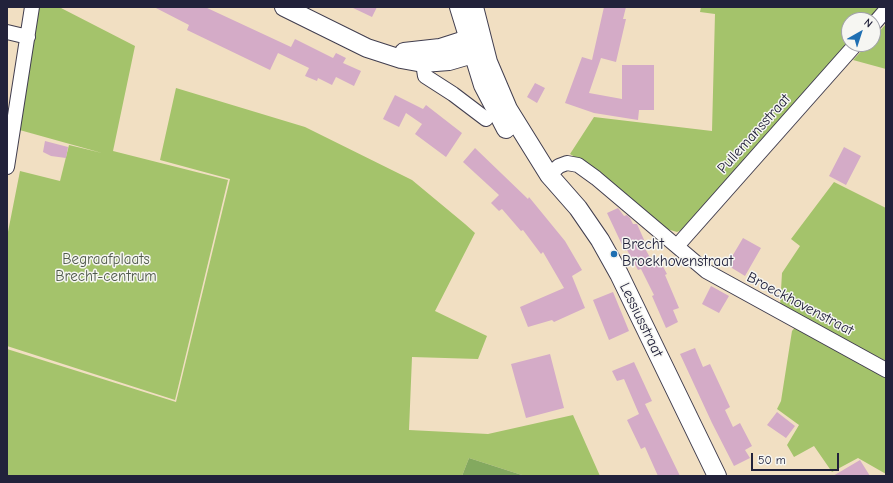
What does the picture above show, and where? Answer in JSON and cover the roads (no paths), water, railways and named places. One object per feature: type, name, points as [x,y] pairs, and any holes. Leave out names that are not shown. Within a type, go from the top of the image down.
[{"type":"main road","points":[[284,7],[367,48],[401,59],[422,63],[449,60],[474,46]]},
{"type":"main road","points":[[459,7],[474,46]]},
{"type":"main road","points":[[474,46],[475,12]]},
{"type":"main road","points":[[379,52],[474,46]]},
{"type":"main road","name":"Lessiusstraat","points":[[474,46],[493,107],[508,132],[525,155],[549,175],[578,208],[600,240],[619,274],[717,476]]},
{"type":"street","points":[[7,167],[32,7]]},
{"type":"street","points":[[7,32],[28,37]]},
{"type":"street","name":"Pullemansstraat","points":[[677,246],[849,52]]},
{"type":"street","points":[[422,63],[425,76],[453,94],[486,119]]},
{"type":"street","name":"Broeckhovenstraat","points":[[549,175],[559,166],[567,163],[578,165],[596,178],[706,271],[731,287],[886,370]]},
{"type":"place","name":"Brecht Broekhovenstraat","points":[[614,254]]},
{"type":"park label","name":"Begraafplaats Brecht-centrum","points":[[106,268]]}]
